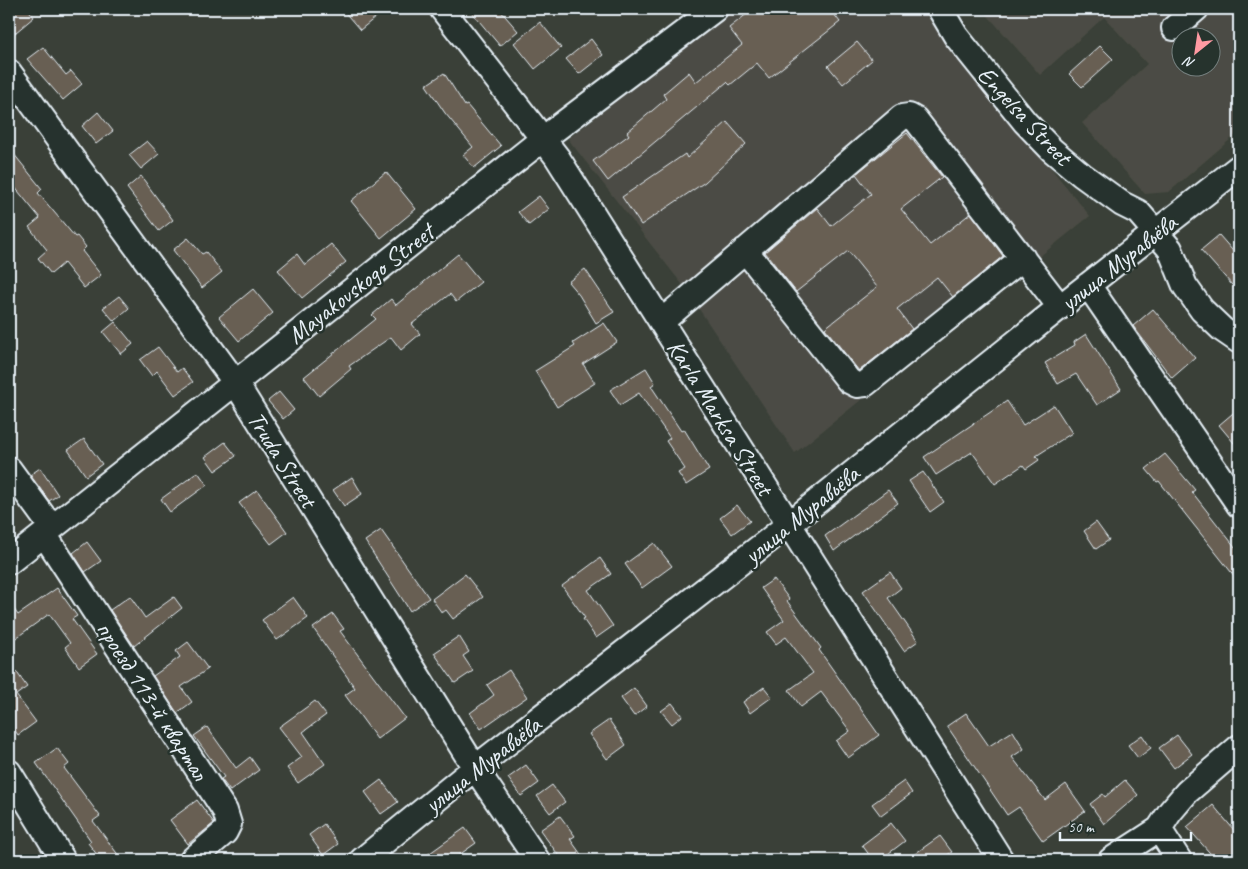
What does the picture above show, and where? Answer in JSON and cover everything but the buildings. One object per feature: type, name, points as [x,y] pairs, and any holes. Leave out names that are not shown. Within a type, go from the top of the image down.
[{"type":"street","name":"Karla Marksa Street","points":[[442,9],[544,138],[1001,860]]},
{"type":"street","name":"Mayakovskogo Street","points":[[9,562],[544,138],[715,9]]},
{"type":"street","name":"Engelsa Street","points":[[940,9],[956,36],[1025,122],[1052,150],[1082,175],[1122,204],[1138,212],[1170,249],[1184,286],[1202,310],[1223,330],[1239,341]]},
{"type":"street","points":[[1174,28],[1196,9]]},
{"type":"street","name":"Truda Street","points":[[9,72],[235,382],[475,768],[537,860]]},
{"type":"street","points":[[661,322],[902,118],[909,116],[916,120],[1060,307]]},
{"type":"street","name":"улица Муравьёва","points":[[362,860],[475,768],[1239,167]]},
{"type":"street","points":[[745,250],[849,381],[857,385],[866,384],[1023,258]]},
{"type":"street","points":[[1088,284],[1239,505]]},
{"type":"street","name":"проезд 113-й квартал","points":[[9,469],[225,811],[229,824],[225,832],[192,860]]},
{"type":"street","points":[[1111,860],[1159,830],[1170,812],[1187,792],[1239,747]]},
{"type":"street","points":[[9,772],[63,860]]},
{"type":"street","points":[[1159,830],[1179,860]]},
{"type":"shaded area","points":[[732,9],[921,9],[1090,216],[795,453],[685,288],[568,139]]},
{"type":"shaded area","points":[[982,9],[1239,9],[1239,132],[1169,192],[1145,194],[1082,123],[1147,64],[1104,17],[1040,75]]}]
